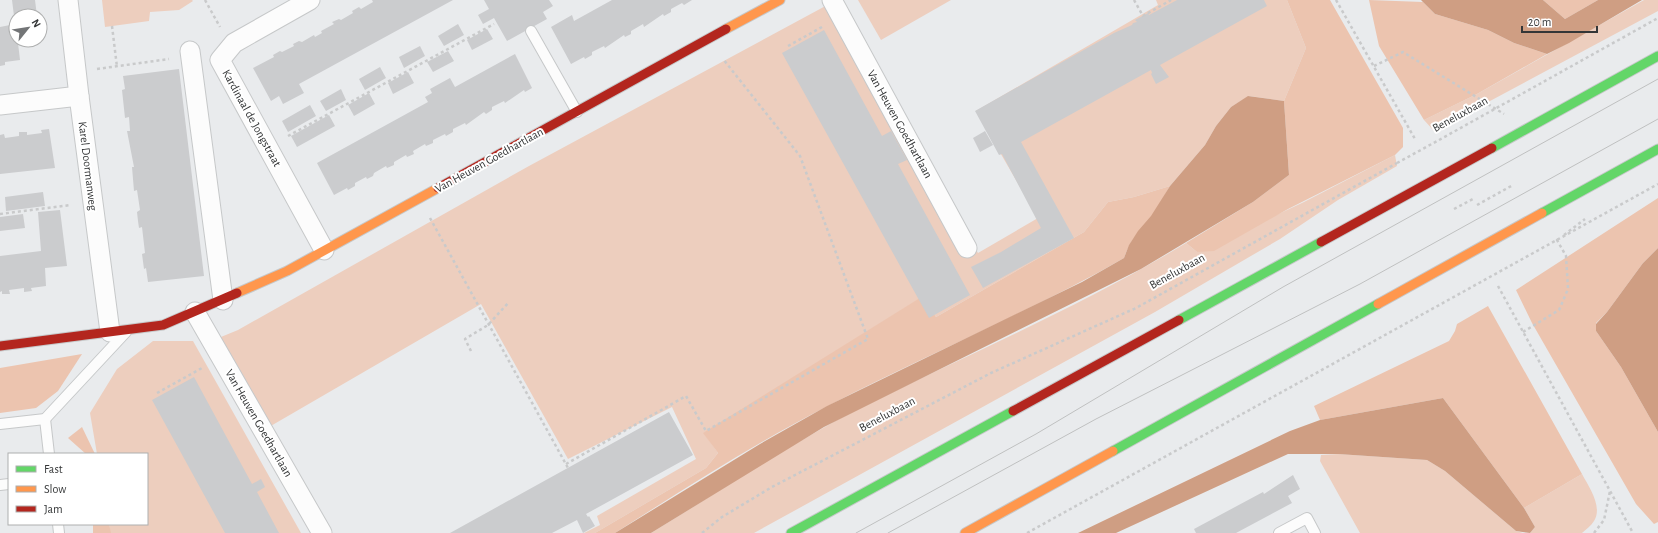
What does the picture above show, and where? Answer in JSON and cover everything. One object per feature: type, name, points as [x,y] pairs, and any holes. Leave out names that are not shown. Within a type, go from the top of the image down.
[{"type":"main road","name":"Van Heuven Goedhartlaan","points":[[0,346],[163,325],[223,300],[287,270],[780,0]]},
{"type":"main road","points":[[791,533],[1658,56]]},
{"type":"main road","points":[[965,533],[1658,149]]},
{"type":"street","name":"Karel Doormanweg","points":[[68,0],[92,202],[110,332]]},
{"type":"street","name":"Kardinaal de Jongstraat","points":[[310,0],[234,43],[220,60],[324,250]]},
{"type":"street","name":"Van Heuven Goedhartlaan","points":[[832,0],[967,248]]},
{"type":"street","points":[[190,52],[223,300]]},
{"type":"street","points":[[0,105],[79,96]]},
{"type":"street","name":"Van Heuven Goedhartlaan","points":[[195,312],[322,533]]},
{"type":"lane","points":[[532,31],[577,112]]},
{"type":"lane","points":[[0,424],[45,419],[129,330]]},
{"type":"lane","points":[[45,419],[49,453]]},
{"type":"lane","points":[[1279,533],[1307,518],[1315,533]]},
{"type":"path","points":[[204,0],[231,47]]},
{"type":"path","points":[[1134,0],[1143,16],[1171,0]]},
{"type":"path","points":[[1336,0],[1415,139]]},
{"type":"path","points":[[788,46],[841,17]]},
{"type":"path","name":"Beneluxbaan","points":[[702,533],[722,517],[772,487],[991,373],[1136,308],[1658,18]]},
{"type":"path","points":[[268,147],[494,24]]},
{"type":"path","points":[[112,26],[117,66]]},
{"type":"path","points":[[566,464],[686,396],[706,431],[868,339],[800,156],[707,40]]},
{"type":"path","points":[[76,72],[180,58],[190,52]]},
{"type":"path","points":[[1374,66],[1403,52],[1496,108],[1506,116]]},
{"type":"path","points":[[1027,533],[1658,184]]},
{"type":"path","points":[[1477,205],[1513,185]]},
{"type":"path","points":[[419,198],[568,468]]},
{"type":"path","points":[[1454,209],[1473,199]]},
{"type":"path","points":[[0,214],[92,202]]},
{"type":"path","points":[[1523,332],[1559,310],[1568,289],[1566,256],[1557,240]]},
{"type":"path","points":[[1498,286],[1633,533]]},
{"type":"path","points":[[472,351],[465,339],[488,325],[509,302]]},
{"type":"path","points":[[157,393],[221,358]]},
{"type":"path","points":[[1594,533],[1604,520],[1610,491]]},
{"type":"shaded area","points":[[102,0],[193,1],[179,10],[150,12],[149,21],[105,27]]},
{"type":"shaded area","points":[[858,0],[951,0],[881,40]]},
{"type":"shaded area","points":[[1156,0],[1287,0],[1306,48],[1284,101],[1249,96],[1231,107],[1216,126],[1205,145],[1170,186],[1134,197],[1108,202],[1084,232],[936,317],[924,296],[704,433],[718,453],[706,468],[595,533],[584,533],[600,525],[597,516],[696,459],[672,407],[568,459],[481,304],[269,427],[216,339],[238,330],[529,166],[831,3],[899,123],[978,253],[1038,218],[976,111],[1158,5]]},
{"type":"shaded area","points":[[1287,0],[1330,0],[1403,128],[1403,147],[1395,155],[1288,209],[1214,251],[1197,252],[1186,243],[1253,202],[1289,175],[1284,101],[1306,48]]},
{"type":"shaded area","points":[[1369,0],[1423,2],[1435,14],[1488,30],[1514,43],[1547,54],[1477,94],[1424,120],[1379,46]]},
{"type":"shaded area","points":[[1421,0],[1543,0],[1565,19],[1598,0],[1642,0],[1569,43],[1547,54],[1514,43],[1488,30],[1435,14]]},
{"type":"shaded area","points":[[1543,0],[1598,0],[1565,19]]},
{"type":"shaded area","points":[[1644,0],[1658,0],[1658,11],[1434,131],[1424,120],[1477,94]]},
{"type":"shaded area","points":[[1248,96],[1284,101],[1289,175],[1253,202],[1141,269],[824,427],[651,533],[615,533],[760,444],[827,406],[1082,282],[1124,258],[1129,245],[1138,231],[1151,216],[1170,186],[1205,145],[1216,126],[1231,107]]},
{"type":"shaded area","points":[[1395,155],[1397,166],[1338,200],[1280,239],[1155,312],[754,533],[651,533],[783,451],[864,406],[1068,308],[1147,266],[1186,243],[1197,252],[1304,202]]},
{"type":"shaded area","points":[[1170,186],[1152,216],[1136,235],[1124,258],[1014,316],[865,387],[801,420],[720,467],[615,533],[595,533],[706,468],[718,453],[703,433],[923,296],[936,317],[1084,232],[1108,202],[1134,197]]},
{"type":"shaded area","points":[[1658,198],[1658,248],[1643,263],[1607,312],[1596,323],[1596,331],[1621,367],[1658,432],[1658,522],[1654,524],[1636,504],[1532,323],[1516,290]]},
{"type":"shaded area","points":[[1658,248],[1658,432],[1621,367],[1596,331],[1596,324],[1607,312],[1643,263]]},
{"type":"shaded area","points":[[1488,306],[1582,474],[1524,508],[1443,398],[1320,420],[1314,406],[1449,341],[1457,324]]},
{"type":"shaded area","points":[[153,341],[193,341],[301,533],[110,533],[109,525],[148,525],[148,453],[97,453],[90,413],[117,369]]},
{"type":"shaded area","points":[[82,354],[58,391],[36,408],[0,413],[0,368]]},
{"type":"shaded area","points":[[1443,398],[1524,508],[1535,527],[1530,533],[1516,531],[1445,471],[1427,460],[1338,454],[1288,454],[1116,533],[1078,533],[1290,431],[1320,420]]},
{"type":"shaded area","points":[[82,427],[95,453],[85,453],[68,438]]},
{"type":"shaded area","points":[[1338,454],[1427,460],[1445,471],[1516,531],[1523,533],[1360,533],[1320,461],[1321,455]]},
{"type":"shaded area","points":[[1582,474],[1596,503],[1597,510],[1594,521],[1582,533],[1530,533],[1535,527],[1524,508]]},
{"type":"shaded area","points":[[93,525],[109,525],[111,533],[93,533]]},
{"type":"building","points":[[12,0],[35,0],[36,8],[13,8]]},
{"type":"building","points":[[372,0],[453,0],[299,84],[304,93],[283,104],[279,96],[271,101],[253,68],[274,57],[273,55],[280,51],[282,52],[294,46],[293,44],[299,41],[302,42],[314,35],[315,37],[322,33],[321,31],[334,24],[332,22],[339,19],[341,20],[353,13],[352,11],[359,7],[361,9],[373,2]]},
{"type":"building","points":[[484,0],[549,0],[553,6],[543,12],[547,19],[507,41],[494,18],[483,24],[478,15],[489,9]]},
{"type":"building","points":[[612,0],[692,0],[684,5],[682,3],[671,9],[671,12],[664,16],[663,14],[644,27],[643,24],[631,31],[631,34],[625,37],[624,35],[605,48],[604,46],[592,52],[592,55],[585,59],[584,57],[571,64],[551,27],[572,15],[574,21]]},
{"type":"building","points":[[1177,0],[1264,0],[1267,6],[1160,65],[1169,77],[1156,84],[1151,74],[1151,70],[1021,142],[1074,238],[983,288],[971,267],[1001,252],[1041,228],[1002,154],[999,155],[975,111],[1114,33],[1132,25],[1133,23],[1137,22],[1135,20],[1148,13],[1149,15]]},
{"type":"building","points":[[458,24],[464,35],[444,46],[438,36]]},
{"type":"building","points":[[8,25],[8,48],[19,48],[20,60],[5,62],[5,65],[0,66],[0,27]]},
{"type":"building","points":[[487,29],[493,39],[472,50],[467,40]]},
{"type":"building","points":[[824,30],[882,136],[891,131],[907,160],[898,164],[970,295],[929,318],[782,53]]},
{"type":"building","points":[[420,46],[425,56],[404,68],[399,57]]},
{"type":"building","points":[[448,51],[454,61],[433,72],[427,62]]},
{"type":"building","points":[[515,54],[532,88],[525,92],[524,90],[505,103],[504,101],[492,107],[492,110],[486,114],[484,112],[466,125],[465,123],[453,129],[453,132],[446,136],[445,134],[433,140],[433,143],[426,146],[425,144],[413,151],[414,154],[407,157],[406,155],[394,162],[394,165],[387,168],[386,166],[374,173],[373,176],[367,179],[366,177],[355,183],[355,186],[348,190],[347,188],[334,195],[317,163],[428,102],[425,97],[432,93],[430,89],[450,78],[455,87]]},
{"type":"building","points":[[380,67],[386,78],[365,90],[359,79]]},
{"type":"building","points":[[179,69],[204,276],[148,282],[146,268],[144,269],[142,254],[145,253],[142,227],[139,228],[137,212],[140,210],[137,190],[134,191],[132,167],[134,167],[127,131],[130,131],[129,117],[125,118],[122,90],[125,89],[123,76]]},
{"type":"building","points":[[408,72],[414,83],[393,94],[388,83]]},
{"type":"building","points":[[341,89],[346,100],[326,111],[320,101]]},
{"type":"building","points":[[369,93],[375,104],[354,116],[348,105]]},
{"type":"building","points":[[310,105],[316,116],[288,132],[282,121]]},
{"type":"building","points":[[329,115],[335,126],[297,147],[291,136]]},
{"type":"building","points":[[49,129],[55,168],[0,174],[0,135],[4,134],[5,138],[19,136],[19,132],[27,132],[27,135],[42,133],[41,130]]},
{"type":"building","points":[[985,131],[993,145],[980,152],[973,138]]},
{"type":"building","points":[[43,192],[45,206],[6,211],[5,197]]},
{"type":"building","points":[[60,210],[67,266],[45,268],[46,286],[31,288],[32,291],[24,292],[24,288],[9,290],[10,294],[2,294],[2,291],[0,292],[0,256],[41,251],[38,212]]},
{"type":"building","points":[[23,214],[25,228],[0,231],[0,217]]},
{"type":"building","points":[[194,377],[252,484],[261,479],[265,487],[257,492],[279,533],[225,533],[152,400]]},
{"type":"building","points":[[669,412],[693,455],[586,514],[595,526],[583,533],[577,520],[552,533],[450,533]]},
{"type":"building","points":[[1293,475],[1300,489],[1288,496],[1292,503],[1236,533],[1196,533],[1194,529],[1263,492],[1264,494]]},
{"type":"tram line","points":[[856,533],[1036,434],[1283,287],[1658,79]]},
{"type":"tram line","points":[[888,533],[1096,419],[1360,284],[1658,119]]},
{"type":"traffic: fast","points":[[1492,148],[1658,56]]},
{"type":"traffic: fast","points":[[1542,213],[1658,149]]},
{"type":"traffic: fast","points":[[1179,320],[1321,242]]},
{"type":"traffic: fast","points":[[1113,451],[1378,304]]},
{"type":"traffic: fast","points":[[791,533],[1013,411]]},
{"type":"traffic: slow","points":[[726,29],[780,0]]},
{"type":"traffic: slow","points":[[237,293],[287,271],[438,188]]},
{"type":"traffic: slow","points":[[1378,304],[1542,213]]},
{"type":"traffic: slow","points":[[965,533],[1113,451]]},
{"type":"traffic: jam","points":[[438,188],[726,29]]},
{"type":"traffic: jam","points":[[1321,242],[1492,148]]},
{"type":"traffic: jam","points":[[0,346],[163,325],[237,293]]},
{"type":"traffic: jam","points":[[1013,411],[1179,320]]}]
